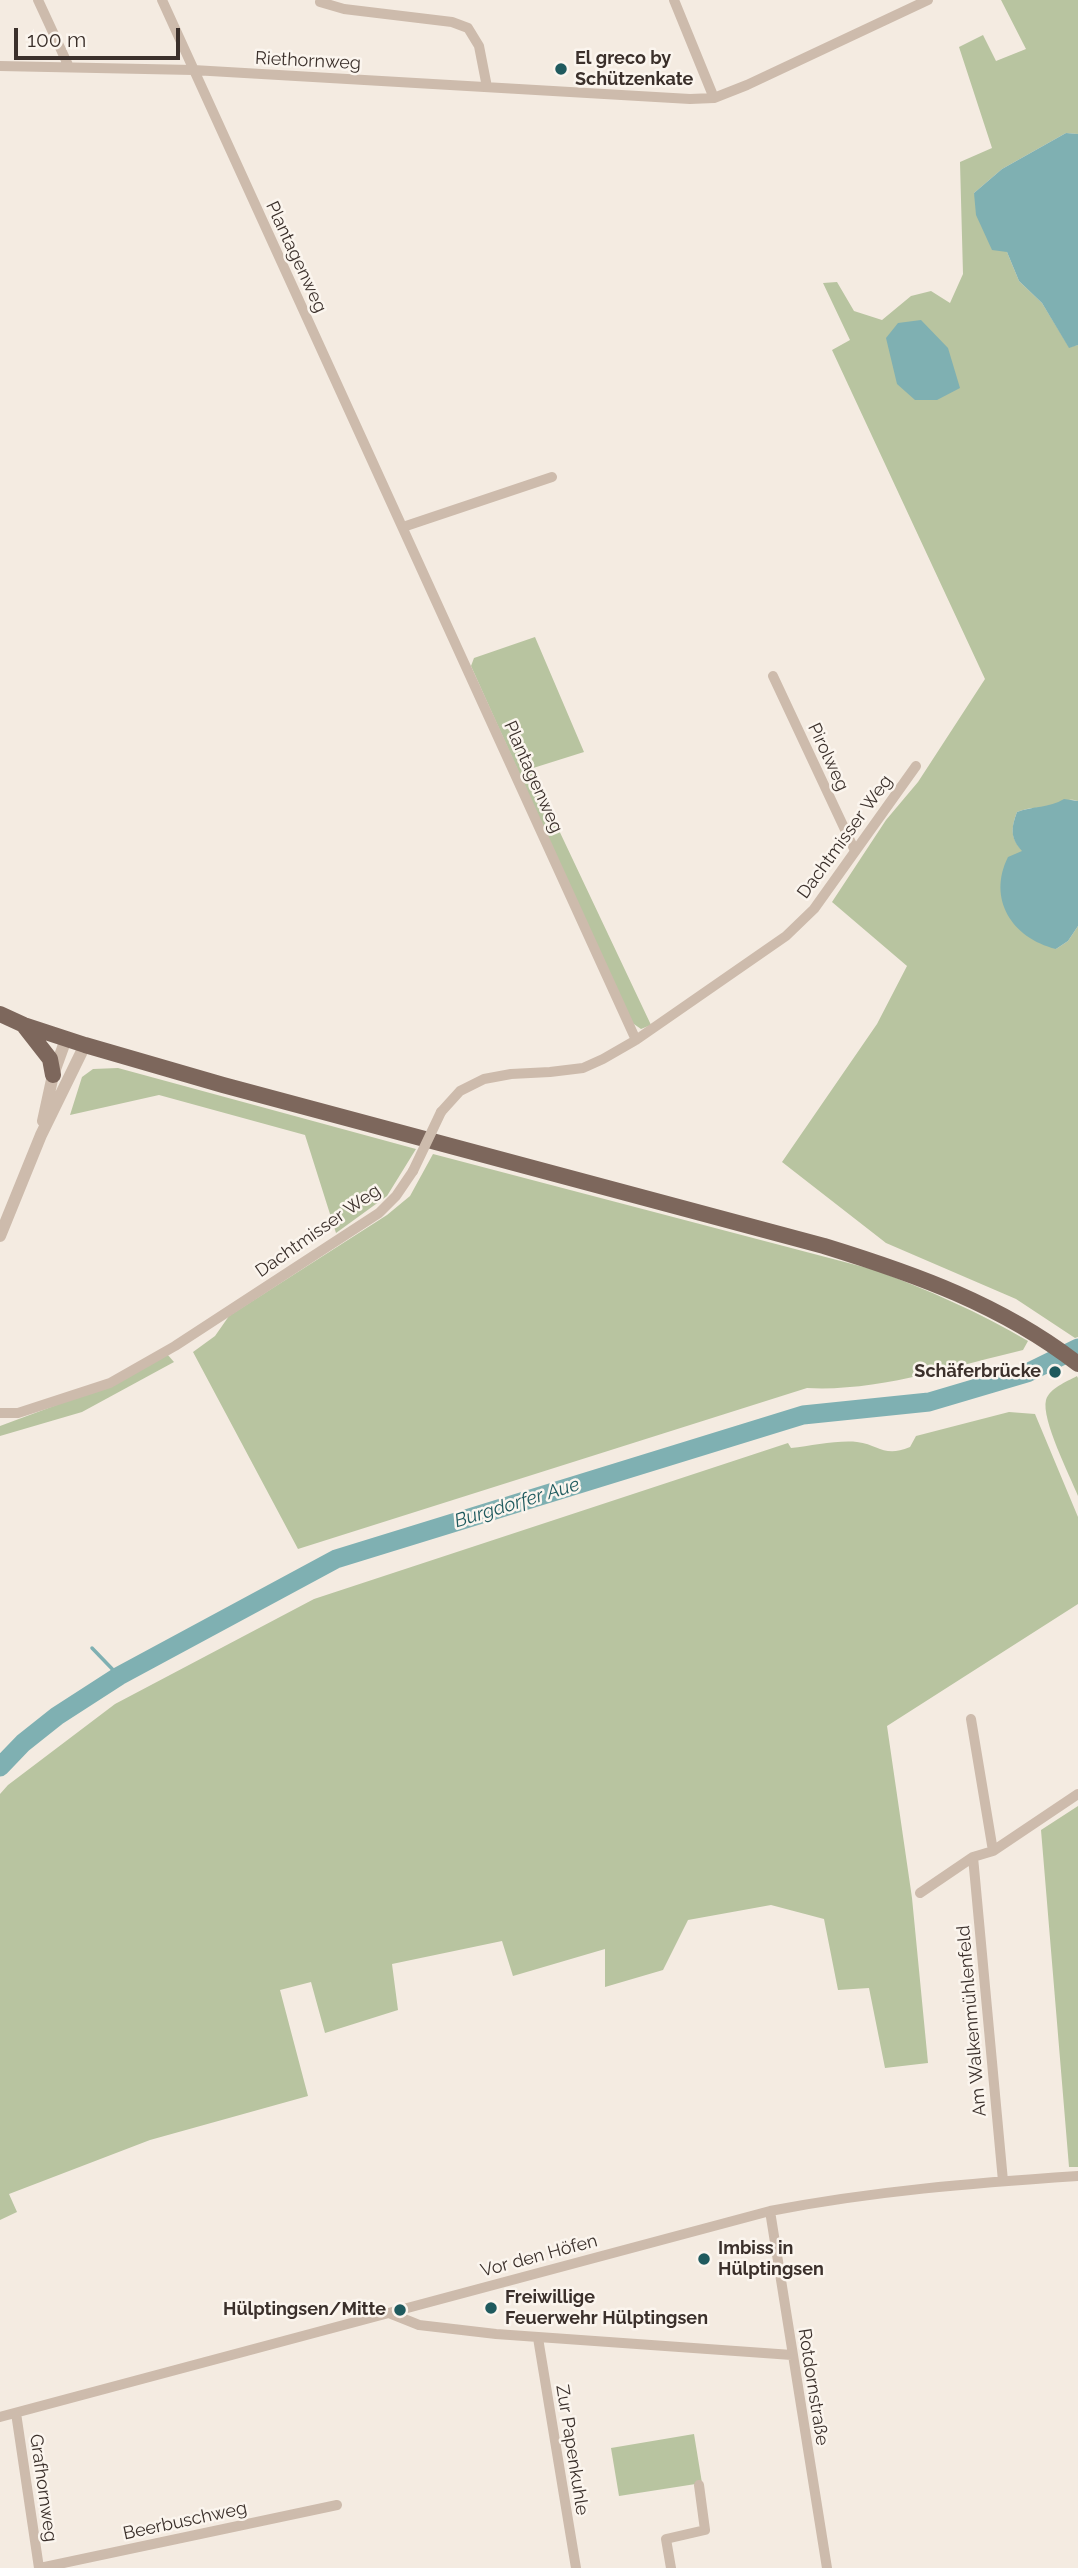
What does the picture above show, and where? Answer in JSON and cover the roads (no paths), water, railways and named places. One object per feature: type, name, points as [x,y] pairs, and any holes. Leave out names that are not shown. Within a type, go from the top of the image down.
[{"type":"main road","points":[[0,1014],[66,1039],[223,1085],[824,1246],[936,1283],[994,1310],[1045,1340],[1078,1364]]},
{"type":"main road","points":[[24,1025],[50,1059],[52,1075]]},
{"type":"street","points":[[38,0],[69,67]]},
{"type":"street","name":"Plantagenweg","points":[[162,0],[636,1040]]},
{"type":"street","points":[[674,0],[714,98]]},
{"type":"street","name":"Riethornweg","points":[[0,66],[193,70],[690,99],[714,98],[777,72],[928,0]]},
{"type":"street","points":[[320,2],[344,9],[452,22],[468,28],[479,46],[487,87]]},
{"type":"street","points":[[403,527],[552,477]]},
{"type":"street","name":"Pirolweg","points":[[773,676],[855,851]]},
{"type":"street","name":"Dachtmisser Weg","points":[[0,1413],[18,1413],[110,1383],[175,1346],[379,1213],[396,1196],[413,1171],[441,1112],[460,1091],[484,1079],[583,1068],[636,1040],[786,936],[814,909],[916,766]]},
{"type":"street","points":[[41,1135],[52,1075],[66,1039]]},
{"type":"street","points":[[0,1236],[41,1135],[85,1045]]},
{"type":"street","points":[[971,1719],[993,1851]]},
{"type":"street","points":[[920,1893],[973,1857],[993,1851],[1078,1794]]},
{"type":"street","name":"Am Walkenmühlenfeld","points":[[973,1857],[1003,2181]]},
{"type":"street","name":"Vor den Höfen","points":[[0,2417],[770,2211],[835,2198],[916,2188],[1078,2176]]},
{"type":"street","name":"Rotdornstraße","points":[[770,2211],[827,2568]]},
{"type":"street","points":[[389,2313],[419,2326],[538,2338],[792,2356]]},
{"type":"street","name":"Zur Papenkuhle","points":[[538,2338],[576,2568]]},
{"type":"street","name":"Grafhornweg","points":[[16,2413],[40,2568]]},
{"type":"street","points":[[671,2568],[666,2539],[705,2530],[699,2485]]},
{"type":"street","name":"Beerbuschweg","points":[[40,2568],[337,2505]]},
{"type":"water","points":[[1066,133],[1078,134],[1078,345],[1069,348],[1042,303],[1019,281],[1007,252],[992,250],[976,215],[974,193],[1002,169]]},
{"type":"water","points":[[921,320],[948,348],[960,388],[937,400],[915,400],[897,384],[886,338],[898,323]]},
{"type":"water","points":[[1064,799],[1078,801],[1078,926],[1068,941],[1056,949],[1040,944],[1016,926],[1002,902],[1000,888],[1008,857],[1022,851],[1015,842],[1013,833],[1017,812]]},
{"type":"waterway","name":"Burgdorfer Aue","points":[[0,1767],[23,1743],[57,1716],[119,1676],[336,1559],[803,1415],[929,1402],[1027,1373],[1078,1348]]},
{"type":"waterway","points":[[92,1648],[119,1676]]},
{"type":"place","name":"El greco by Schützenkate","points":[[561,69]]},
{"type":"place","name":"Schäferbrücke","points":[[1055,1372]]},
{"type":"place","name":"Imbiss in Hülptingsen","points":[[704,2259]]},
{"type":"place","name":"Freiwillige Feuerwehr Hülptingsen","points":[[491,2308]]},
{"type":"place","name":"Hülptingsen/Mitte","points":[[400,2310]]}]
